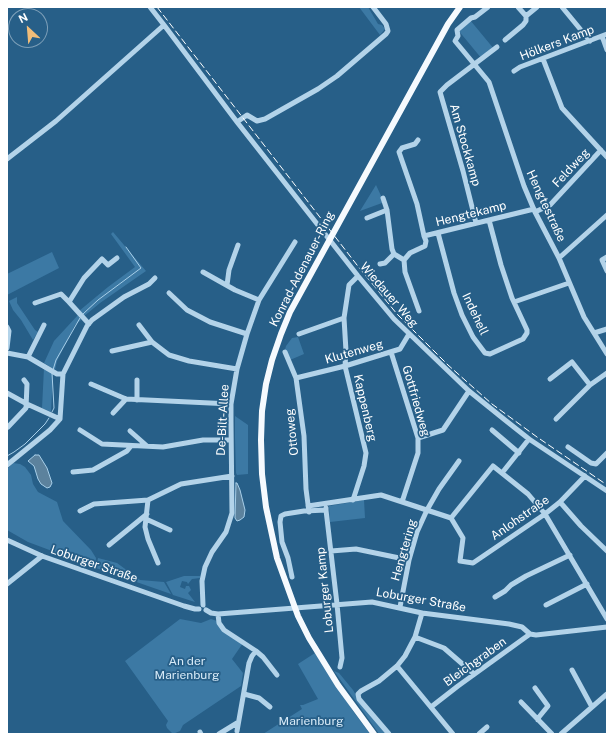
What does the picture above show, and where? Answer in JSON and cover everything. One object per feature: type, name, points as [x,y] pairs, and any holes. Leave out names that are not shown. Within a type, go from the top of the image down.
[{"type":"main road","name":"Konrad-Adenauer-Ring","points":[[374,734],[320,658],[304,629],[277,558],[266,507],[261,458],[262,419],[266,384],[277,345],[290,312],[448,24],[460,7]]},
{"type":"street","name":"Wiedauer Weg","points":[[150,7],[237,122],[358,276],[394,319],[469,390],[495,412],[529,439],[607,491]]},
{"type":"street","points":[[237,122],[247,115],[257,121],[265,120],[337,76],[388,31],[386,24],[373,7]]},
{"type":"street","name":"Hengtestraße","points":[[488,7],[474,17],[470,18],[457,30],[458,36],[455,41],[489,82],[524,186],[559,258],[584,317],[607,354]]},
{"type":"street","points":[[518,7],[526,16]]},
{"type":"street","points":[[505,40],[523,25],[526,21],[526,16],[537,7]]},
{"type":"street","points":[[562,7],[590,41]]},
{"type":"street","points":[[7,159],[56,121],[164,25]]},
{"type":"street","points":[[604,35],[607,50]]},
{"type":"street","name":"Hölkers Kamp","points":[[514,71],[520,67],[604,35]]},
{"type":"street","points":[[474,64],[497,47]]},
{"type":"street","points":[[542,59],[562,108],[607,157]]},
{"type":"street","name":"Am Stockkamp","points":[[474,64],[440,92],[463,171],[476,223]]},
{"type":"street","points":[[418,140],[415,144],[402,148],[399,152],[417,204],[424,236]]},
{"type":"street","name":"Feldweg","points":[[535,211],[550,205],[601,150]]},
{"type":"street","points":[[384,198],[387,210],[390,242],[394,254],[404,260],[405,272],[420,311]]},
{"type":"street","points":[[367,218],[387,210]]},
{"type":"street","name":"Hengtekamp","points":[[404,260],[410,253],[425,246],[426,241],[424,236],[489,220],[535,211]]},
{"type":"street","points":[[559,258],[607,215]]},
{"type":"street","points":[[489,220],[501,265],[514,302],[569,283]]},
{"type":"street","name":"Indehell","points":[[438,233],[454,293],[462,315],[473,337],[485,353],[493,353],[523,339],[527,334],[527,330],[514,302]]},
{"type":"street","name":"De-Bilt-Allee","points":[[203,608],[202,581],[205,566],[212,552],[226,532],[233,507],[231,440],[232,404],[237,369],[259,300],[295,242]]},
{"type":"street","points":[[227,285],[229,270],[238,245]]},
{"type":"street","points":[[380,264],[386,262],[394,254]]},
{"type":"street","points":[[607,257],[602,260],[607,271]]},
{"type":"street","points":[[69,302],[84,278],[102,260],[108,265],[116,258]]},
{"type":"street","points":[[203,272],[259,300]]},
{"type":"street","name":"Kappenberg","points":[[353,500],[364,466],[366,453],[345,366],[346,351],[344,318],[349,285],[358,276]]},
{"type":"street","points":[[7,466],[50,430],[60,419],[63,374],[89,324],[124,297],[148,284],[154,278]]},
{"type":"street","points":[[169,293],[187,310],[210,322],[247,334]]},
{"type":"street","points":[[35,303],[62,294],[89,324]]},
{"type":"street","points":[[299,334],[344,318]]},
{"type":"street","points":[[28,357],[44,325]]},
{"type":"street","points":[[139,325],[152,342],[169,355],[237,369]]},
{"type":"street","points":[[7,327],[9,331],[7,348]]},
{"type":"street","points":[[594,333],[607,330]]},
{"type":"street","name":"Klutenweg","points":[[296,378],[345,366],[400,349],[409,334]]},
{"type":"street","points":[[112,351],[152,342]]},
{"type":"street","name":"Ottoweg","points":[[285,352],[296,378],[304,436],[308,509]]},
{"type":"street","name":"Gottfriedweg","points":[[391,352],[418,438],[418,453],[402,502]]},
{"type":"street","points":[[7,353],[28,357],[54,372],[63,374]]},
{"type":"street","points":[[550,379],[572,362],[590,385]]},
{"type":"street","points":[[556,419],[590,385],[607,373]]},
{"type":"street","points":[[8,426],[26,408],[27,384],[24,380]]},
{"type":"street","points":[[137,380],[137,400]]},
{"type":"street","points":[[91,384],[126,399],[232,404]]},
{"type":"street","points":[[418,438],[443,430],[469,390]]},
{"type":"street","points":[[7,393],[26,404],[60,419]]},
{"type":"street","points":[[113,413],[126,399]]},
{"type":"street","points":[[80,430],[102,444],[131,446],[163,447],[203,440],[231,440]]},
{"type":"street","points":[[492,430],[519,452]]},
{"type":"street","points":[[130,431],[147,446]]},
{"type":"street","points":[[502,473],[529,439]]},
{"type":"street","points":[[74,472],[93,470],[127,451],[131,446]]},
{"type":"street","points":[[568,447],[591,463],[596,464],[607,453]]},
{"type":"street","name":"Hengtering","points":[[400,607],[409,560],[417,532],[439,489],[459,461]]},
{"type":"street","points":[[292,577],[288,558],[282,542],[280,518],[285,514],[326,504],[381,495],[451,518],[493,466],[528,494],[545,514],[607,619]]},
{"type":"street","points":[[80,511],[94,504],[148,500],[181,484],[232,476]]},
{"type":"street","name":"Anlohstraße","points":[[451,518],[463,538],[460,561],[473,563],[545,514],[560,502],[585,476]]},
{"type":"street","points":[[148,500],[146,527],[148,539],[158,563]]},
{"type":"street","points":[[560,502],[581,526],[607,551]]},
{"type":"street","name":"Loburger Kamp","points":[[326,504],[342,658],[340,667]]},
{"type":"street","points":[[308,509],[326,510]]},
{"type":"street","points":[[147,517],[170,530]]},
{"type":"street","points":[[109,545],[147,517]]},
{"type":"street","name":"Loburger Straße","points":[[7,540],[42,556],[184,606],[195,609],[203,608],[211,613],[218,614],[372,602],[422,612],[509,624],[522,627],[530,634],[536,635],[554,634],[607,626]]},
{"type":"street","points":[[331,551],[356,549],[409,560]]},
{"type":"street","points":[[495,597],[526,576],[570,555]]},
{"type":"street","points":[[7,584],[42,556]]},
{"type":"street","points":[[546,605],[587,584]]},
{"type":"street","points":[[389,734],[359,699],[358,694],[379,681],[397,666],[405,656],[415,637],[422,612]]},
{"type":"street","points":[[218,614],[219,623],[224,630],[256,651],[263,657],[276,674]]},
{"type":"street","name":"Bleichgraben","points":[[431,707],[530,634]]},
{"type":"street","points":[[415,637],[444,648],[474,674]]},
{"type":"street","points":[[236,731],[249,664],[256,651]]},
{"type":"street","points":[[397,666],[453,734]]},
{"type":"street","points":[[572,670],[592,707]]},
{"type":"street","points":[[535,688],[548,706],[538,720]]},
{"type":"street","points":[[244,694],[259,698],[270,707]]},
{"type":"street","points":[[561,734],[607,694]]},
{"type":"street","points":[[521,702],[552,734]]},
{"type":"street","points":[[219,734],[237,723]]},
{"type":"street","points":[[478,734],[487,727]]},
{"type":"green space","points":[[359,7],[368,7],[378,24],[382,25],[385,29],[380,35]]},
{"type":"green space","points":[[470,20],[494,49],[482,59],[458,30]]},
{"type":"green space","points":[[376,185],[383,200],[382,203],[360,211]]},
{"type":"green space","points":[[113,232],[146,271],[100,303],[83,317],[79,311],[135,267],[111,234]]},
{"type":"green space","points":[[52,252],[59,268],[7,295],[7,274]]},
{"type":"green space","points":[[17,297],[17,303],[35,330],[38,332],[33,340],[13,310],[9,301]]},
{"type":"green space","points":[[78,315],[81,320],[75,325],[57,361],[55,370],[44,363],[54,341]]},
{"type":"green space","points":[[298,337],[304,354],[290,360],[285,350],[286,346],[292,338]]},
{"type":"green space","points":[[44,368],[53,373],[51,412],[42,408]]},
{"type":"green space","points":[[235,416],[248,425],[248,474],[237,475],[236,473]]},
{"type":"green space","points":[[13,463],[20,464],[25,467],[31,475],[33,484],[38,492],[57,502],[63,521],[91,550],[96,558],[95,567],[28,542],[7,530],[7,469]]},
{"type":"green space","points":[[364,500],[365,518],[330,522],[329,506]]},
{"type":"green space","points":[[98,558],[117,563],[140,580],[164,582],[171,594],[96,568]]},
{"type":"green space","points":[[184,576],[200,576],[200,578],[192,579],[188,584],[187,582],[182,581],[180,587],[185,589],[186,586],[189,586],[191,590],[188,593],[195,602],[173,595],[166,582]]},
{"type":"green space","name":"An der Marienburg","points":[[180,619],[201,623],[211,619],[217,621],[243,643],[232,659],[243,673],[241,686],[183,725],[180,731],[173,734],[167,728],[166,725],[168,721],[125,661]]},
{"type":"green space","name":"Marienburg","points":[[315,653],[370,734],[263,734],[302,709],[300,705],[318,699],[298,664]]},
{"type":"green space","points":[[334,671],[339,673],[386,734],[379,734]]},
{"type":"shaded area","points":[[35,455],[39,455],[47,468],[52,483],[50,487],[47,488],[41,484],[34,466],[28,461]]},
{"type":"shaded area","points":[[236,483],[240,490],[245,510],[244,517],[237,521],[235,518]]},
{"type":"waterway","points":[[83,314],[98,300],[141,268],[126,247]]},
{"type":"waterway","points":[[53,370],[56,360],[80,318]]},
{"type":"waterway","points":[[52,373],[54,408],[52,412]]},
{"type":"waterway","points":[[7,456],[25,444],[49,418]]},
{"type":"railway","points":[[157,7],[357,265],[397,314],[448,365],[492,404],[607,485]]}]
